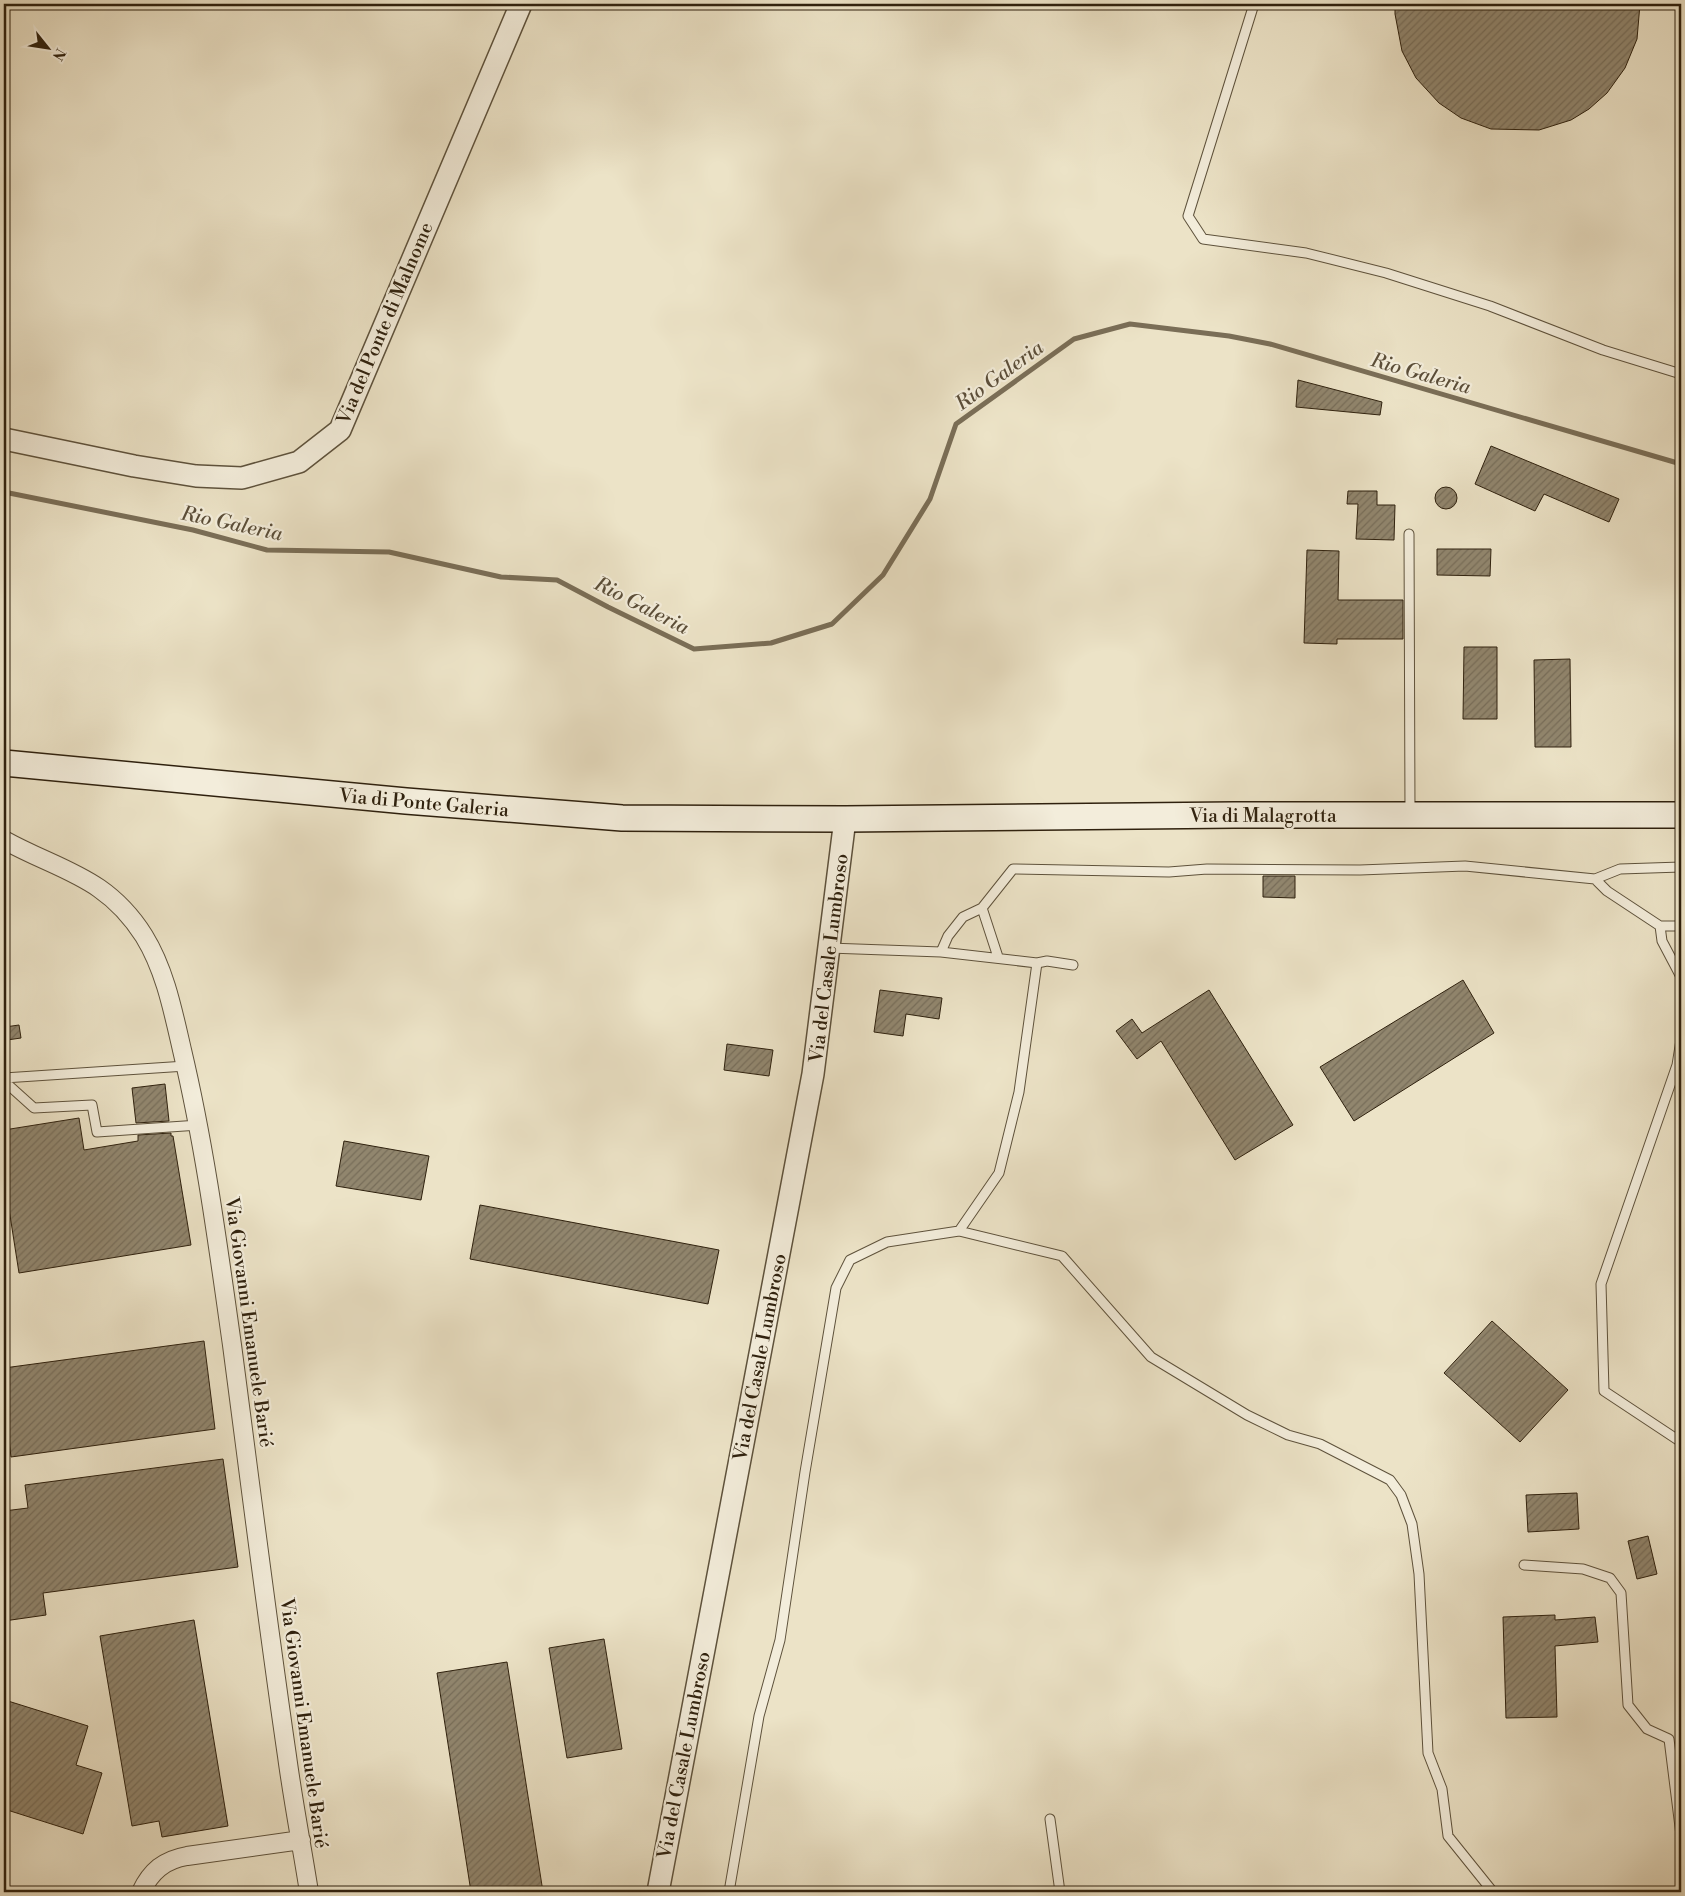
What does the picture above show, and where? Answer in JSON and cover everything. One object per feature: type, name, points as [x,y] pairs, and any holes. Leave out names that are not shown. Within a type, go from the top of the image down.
[{"type":"main road","name":"Via di Ponte Galeria","points":[[4,762],[406,801],[622,818],[845,819]]},
{"type":"main road","name":"Via di Malagrotta","points":[[845,819],[1681,814]]},
{"type":"street","name":"Via del Ponte di Malnome","points":[[4,438],[134,466],[196,476],[242,478],[299,462],[340,430],[521,4]]},
{"type":"street","name":"Via del Casale Lumbroso","points":[[658,1892],[813,1074],[845,819]]},
{"type":"street","name":"Via Giovanni Emanuele Barié","points":[[4,840],[66,868],[89,881],[116,902],[134,921],[153,953],[167,988],[199,1125],[211,1191],[287,1758],[308,1892]]},
{"type":"street","points":[[141,1892],[154,1871],[174,1859],[301,1840]]},
{"type":"lane","points":[[1254,4],[1188,216],[1203,239],[1306,253],[1386,273],[1490,306],[1603,350],[1681,374]]},
{"type":"lane","points":[[1409,534],[1410,815]]},
{"type":"lane","points":[[941,952],[948,936],[963,917],[982,908],[1013,869],[1169,872],[1207,869],[1360,870],[1465,866],[1595,879],[1620,869],[1681,867]]},
{"type":"lane","points":[[1595,879],[1607,891],[1660,926],[1681,926]]},
{"type":"lane","points":[[982,908],[998,957]]},
{"type":"lane","points":[[1660,926],[1662,941],[1681,977]]},
{"type":"lane","points":[[829,948],[941,952],[1073,965]]},
{"type":"lane","points":[[959,1231],[999,1173],[1019,1092],[1037,962]]},
{"type":"lane","points":[[1681,1040],[1677,1065],[1601,1284],[1604,1390],[1681,1442]]},
{"type":"lane","points":[[4,1079],[186,1066]]},
{"type":"lane","points":[[4,1079],[34,1108],[92,1105],[98,1132],[199,1125]]},
{"type":"lane","points":[[729,1892],[759,1716],[780,1640],[805,1472],[836,1288],[850,1260],[887,1242],[959,1231],[1062,1256],[1151,1357],[1247,1414],[1288,1434],[1320,1444],[1390,1480],[1401,1495],[1412,1524],[1419,1574],[1428,1753],[1442,1789],[1448,1836],[1493,1892]]},
{"type":"lane","points":[[1524,1566],[1583,1568],[1610,1578],[1621,1593],[1628,1705],[1647,1728],[1669,1739],[1681,1835]]},
{"type":"lane","points":[[1050,1819],[1060,1892]]},
{"type":"building","points":[[1395,4],[1640,4],[1637,39],[1625,68],[1607,93],[1589,109],[1571,120],[1539,130],[1491,129],[1461,118],[1439,103],[1416,78],[1402,51]]},
{"type":"building","points":[[1298,380],[1382,402],[1380,415],[1296,407]]},
{"type":"building","points":[[1491,446],[1619,499],[1609,522],[1544,494],[1535,511],[1475,484]]},
{"type":"building","points":[[1442,487],[1450,487],[1457,494],[1457,502],[1450,509],[1442,509],[1435,502],[1435,494]]},
{"type":"building","points":[[1348,491],[1377,491],[1377,505],[1395,505],[1394,540],[1356,539],[1358,504],[1347,504]]},
{"type":"building","points":[[1437,549],[1491,549],[1490,576],[1437,575]]},
{"type":"building","points":[[1307,550],[1339,551],[1338,600],[1403,600],[1403,639],[1337,639],[1337,644],[1304,643]]},
{"type":"building","points":[[1464,647],[1497,647],[1497,719],[1463,719]]},
{"type":"building","points":[[1570,659],[1571,747],[1535,747],[1534,660]]},
{"type":"building","points":[[1263,876],[1295,876],[1295,898],[1263,897]]},
{"type":"building","points":[[1463,980],[1494,1033],[1354,1121],[1320,1067]]},
{"type":"building","points":[[880,990],[942,998],[939,1019],[906,1014],[903,1036],[874,1032]]},
{"type":"building","points":[[1209,990],[1293,1125],[1235,1160],[1161,1041],[1137,1059],[1116,1031],[1132,1019],[1142,1033]]},
{"type":"building","points":[[19,1025],[21,1038],[7,1040],[5,1027]]},
{"type":"building","points":[[727,1044],[773,1050],[769,1076],[724,1070]]},
{"type":"building","points":[[165,1084],[169,1121],[136,1123],[132,1088]]},
{"type":"building","points":[[79,1118],[84,1150],[138,1141],[138,1135],[171,1133],[191,1245],[19,1273],[4,1177],[4,1130]]},
{"type":"building","points":[[344,1141],[429,1156],[421,1200],[336,1186]]},
{"type":"building","points":[[480,1205],[719,1250],[708,1304],[470,1259]]},
{"type":"building","points":[[1492,1321],[1568,1390],[1520,1442],[1444,1373]]},
{"type":"building","points":[[204,1341],[215,1429],[11,1457],[4,1397],[4,1368]]},
{"type":"building","points":[[223,1459],[238,1567],[43,1593],[46,1615],[4,1621],[4,1511],[28,1508],[25,1485]]},
{"type":"building","points":[[1577,1493],[1579,1529],[1528,1532],[1526,1495]]},
{"type":"building","points":[[1648,1536],[1657,1574],[1637,1579],[1628,1541]]},
{"type":"building","points":[[1555,1615],[1555,1620],[1595,1617],[1598,1642],[1555,1646],[1557,1717],[1506,1718],[1503,1617]]},
{"type":"building","points":[[194,1620],[228,1826],[162,1837],[159,1821],[132,1826],[100,1636]]},
{"type":"building","points":[[604,1639],[622,1749],[567,1758],[549,1648]]},
{"type":"building","points":[[507,1662],[543,1892],[471,1892],[437,1673]]},
{"type":"building","points":[[8,1701],[88,1726],[76,1765],[102,1773],[83,1834],[4,1809],[4,1716]]},
{"type":"waterway","name":"Rio Galeria","points":[[4,492],[193,530],[267,550],[389,552],[501,577],[557,580],[694,649],[771,643],[832,624],[883,575],[930,499],[956,424],[1074,339],[1130,324],[1229,336],[1270,344],[1681,464]]}]
